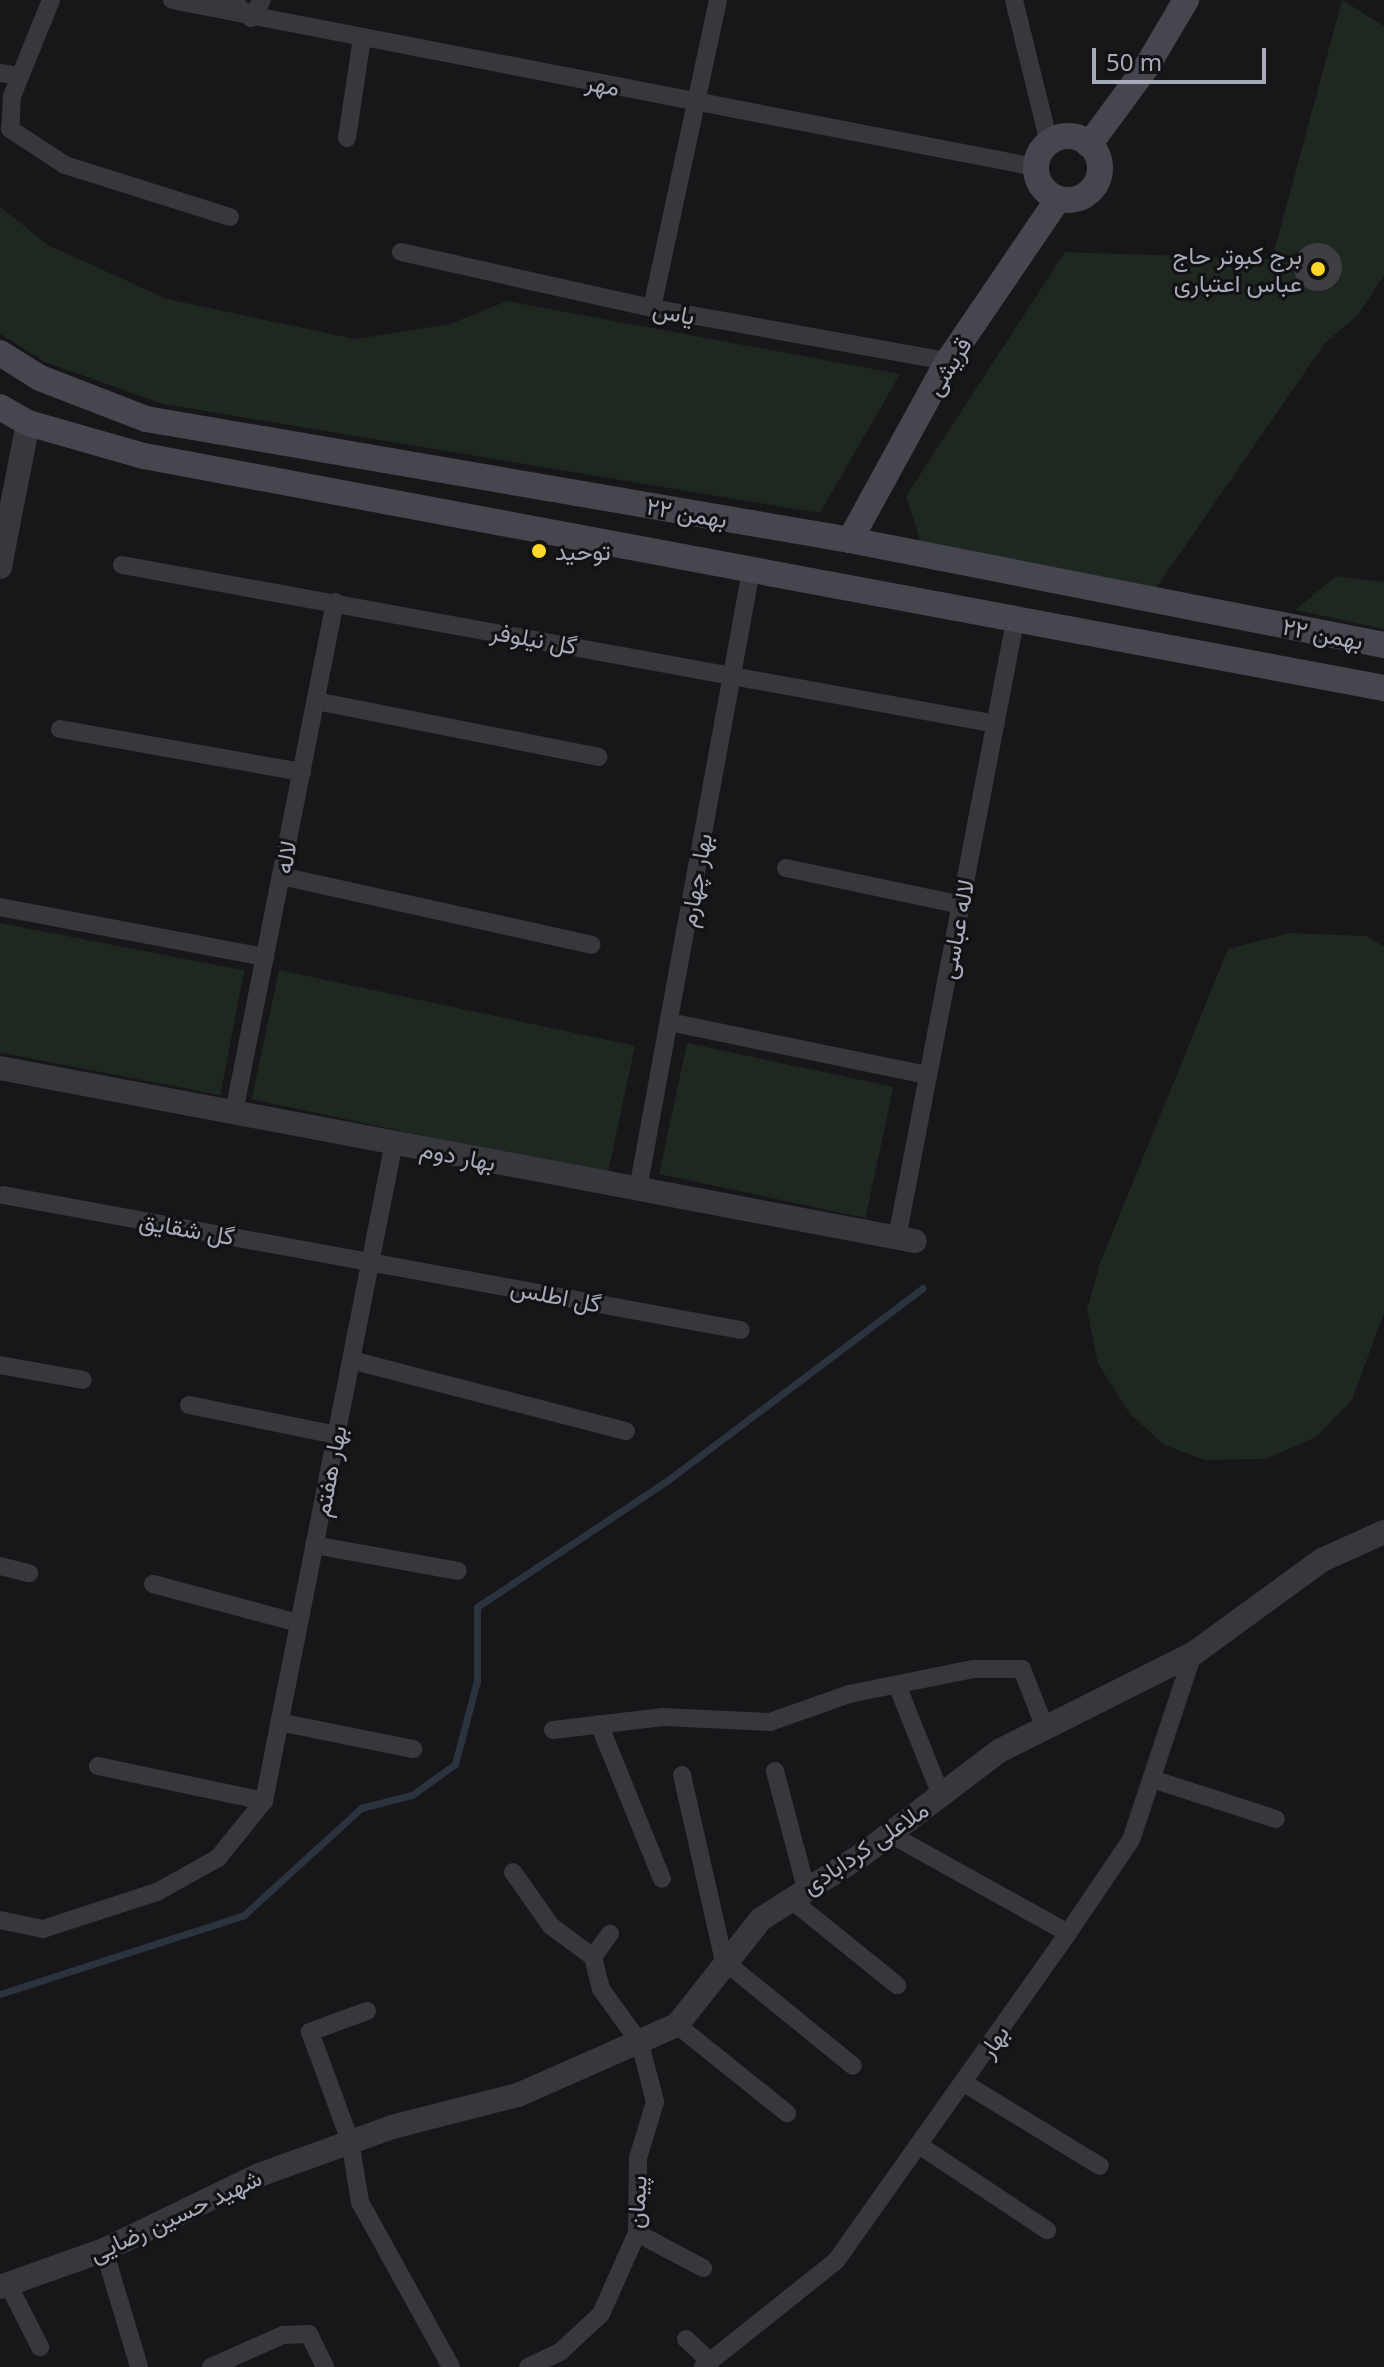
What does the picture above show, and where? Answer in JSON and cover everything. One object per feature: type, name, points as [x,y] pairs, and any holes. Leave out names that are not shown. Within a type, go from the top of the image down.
[{"type":"main road","points":[[1089,145],[1147,66],[1186,0]]},
{"type":"main road","points":[[1077,138],[1089,145],[1098,157],[1096,184],[1073,200],[1058,199],[1046,192],[1035,167],[1049,142],[1077,138]]},
{"type":"main road","name":"قریشی","points":[[850,540],[948,361],[1058,199]]},
{"type":"main road","name":"۲۲ بهمن","points":[[0,353],[40,378],[146,419],[850,540],[1384,645]]},
{"type":"main road","name":"۲۲ بهمن","points":[[0,407],[28,423],[144,456],[1384,688]]},
{"type":"street","points":[[51,0],[12,96],[10,129],[65,165],[230,217]]},
{"type":"street","name":"مهر","points":[[172,0],[251,18],[1035,167]]},
{"type":"street","points":[[231,0],[251,18],[262,0]]},
{"type":"street","points":[[652,308],[718,0]]},
{"type":"street","points":[[1014,0],[1049,142]]},
{"type":"street","points":[[347,138],[362,38]]},
{"type":"street","points":[[0,73],[20,76]]},
{"type":"street","name":"یاس","points":[[401,252],[652,308],[948,361]]},
{"type":"street","points":[[0,567],[8,489],[28,423]]},
{"type":"street","name":"گل نیلوفر","points":[[122,565],[996,724]]},
{"type":"street","name":"بهار چهارم","points":[[638,1189],[751,571]]},
{"type":"street","name":"لاله","points":[[234,1112],[335,602]]},
{"type":"street","name":"لاله عباسی","points":[[906,1239],[928,1075],[1015,621]]},
{"type":"street","points":[[316,701],[599,757]]},
{"type":"street","points":[[60,729],[302,772]]},
{"type":"street","points":[[786,868],[961,905]]},
{"type":"street","points":[[281,876],[591,945]]},
{"type":"street","points":[[0,907],[265,957]]},
{"type":"street","points":[[669,1022],[928,1075]]},
{"type":"street","name":"بهار دوم","points":[[0,1068],[906,1239]]},
{"type":"street","name":"بهار هفتم","points":[[264,1801],[394,1142]]},
{"type":"street","name":"گل شقایق","points":[[3,1195],[370,1260]]},
{"type":"street","name":"گل اطلس","points":[[370,1260],[741,1330]]},
{"type":"street","points":[[351,1360],[626,1431]]},
{"type":"street","points":[[0,1365],[83,1380]]},
{"type":"street","points":[[189,1405],[336,1435]]},
{"type":"street","name":"ملاعلی کردابادی","points":[[350,2141],[518,2095],[677,2025],[724,1961],[761,1919],[890,1834],[999,1751],[1193,1654],[1322,1560],[1384,1532]]},
{"type":"street","points":[[314,1545],[458,1571]]},
{"type":"street","points":[[0,1566],[29,1573]]},
{"type":"street","points":[[153,1584],[299,1623]]},
{"type":"street","name":"بهار","points":[[707,2364],[836,2261],[1068,1933],[1131,1840],[1193,1654]]},
{"type":"street","points":[[553,1730],[663,1717],[770,1722],[804,1707],[973,1669],[1022,1669],[1045,1728]]},
{"type":"street","points":[[897,1685],[941,1795]]},
{"type":"street","points":[[279,1722],[413,1749]]},
{"type":"street","points":[[599,1724],[662,1879]]},
{"type":"street","points":[[0,1920],[43,1929],[157,1892],[218,1858],[264,1801],[98,1766]]},
{"type":"street","points":[[775,1771],[798,1893],[897,1985]]},
{"type":"street","points":[[682,1775],[724,1961],[853,2066]]},
{"type":"street","points":[[1152,1779],[1276,1819]]},
{"type":"street","points":[[890,1834],[1068,1933]]},
{"type":"street","points":[[513,1872],[551,1926],[593,1957],[601,1989],[640,2043]]},
{"type":"street","points":[[593,1957],[610,1934]]},
{"type":"street","points":[[367,2011],[310,2032],[350,2141],[360,2202],[451,2367]]},
{"type":"street","points":[[677,2025],[787,2113]]},
{"type":"street","name":"پیمان","points":[[528,2367],[560,2352],[601,2314],[637,2233],[638,2158],[655,2102],[640,2043]]},
{"type":"street","points":[[964,2083],[1100,2166]]},
{"type":"street","name":"شهید حسین رضایی","points":[[4,2286],[104,2250],[259,2175],[350,2141]]},
{"type":"street","points":[[919,2145],[1047,2230]]},
{"type":"street","points":[[637,2233],[703,2268]]},
{"type":"street","points":[[104,2250],[139,2367]]},
{"type":"street","points":[[4,2286],[40,2347]]},
{"type":"street","points":[[211,2367],[283,2335],[309,2334],[325,2367]]},
{"type":"street","points":[[686,2339],[707,2364]]},
{"type":"shaded area","points":[[1342,0],[1384,26],[1384,275],[1358,315],[1325,343],[1154,591],[923,550],[906,496],[1065,252],[1272,259]]},
{"type":"shaded area","points":[[0,207],[48,245],[167,299],[355,339],[450,324],[507,301],[900,374],[820,513],[163,404],[45,362],[0,334]]},
{"type":"shaded area","points":[[1336,576],[1384,582],[1384,629],[1295,610]]},
{"type":"shaded area","points":[[0,923],[244,971],[220,1095],[0,1052]]},
{"type":"shaded area","points":[[1289,933],[1367,936],[1384,947],[1384,1313],[1352,1400],[1316,1437],[1266,1459],[1205,1460],[1164,1445],[1130,1414],[1098,1364],[1087,1310],[1100,1263],[1228,949]]},
{"type":"shaded area","points":[[279,970],[635,1046],[608,1175],[252,1099]]},
{"type":"shaded area","points":[[687,1043],[893,1087],[866,1218],[659,1174]]},
{"type":"building","name":"برج کبوتر حاج عباس اعتباری","points":[[1318,243],[1335,250],[1342,267],[1335,284],[1318,291],[1301,284],[1294,267],[1301,250]]},
{"type":"waterway","points":[[0,1994],[244,1915],[361,1808],[412,1795],[455,1764],[477,1681],[477,1607],[668,1480],[923,1288]]},
{"type":"place","name":"برج کبوتر حاج عباس اعتباری","points":[[1318,269]]},
{"type":"place","name":"توحید","points":[[539,551]]}]
